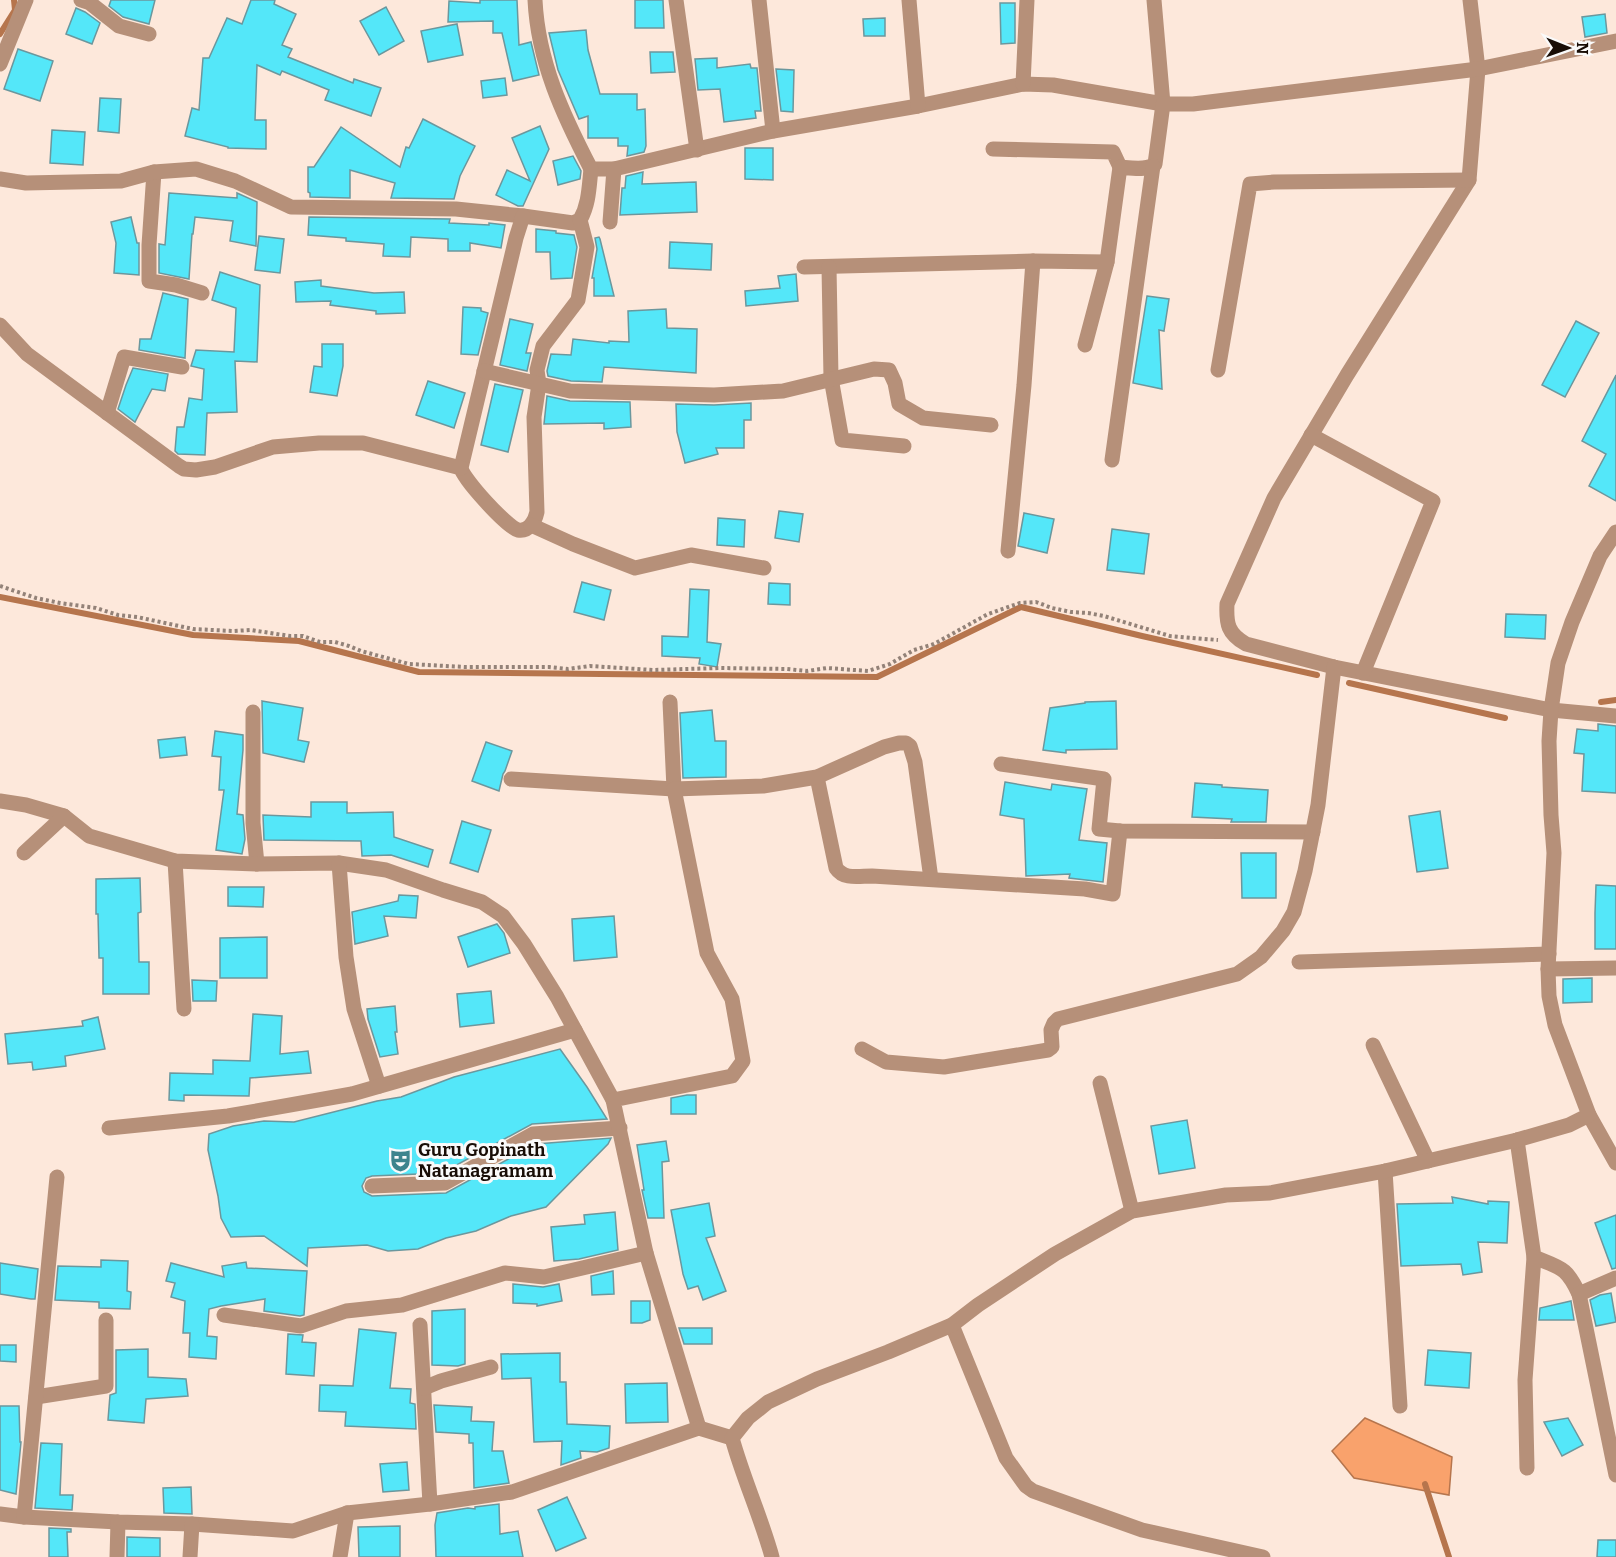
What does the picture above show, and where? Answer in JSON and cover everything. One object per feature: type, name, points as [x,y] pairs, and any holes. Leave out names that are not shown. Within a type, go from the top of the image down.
[{"type":"street","points":[[0,64],[26,0]]},
{"type":"street","points":[[81,0],[90,3],[119,26],[149,34]]},
{"type":"street","points":[[524,216],[516,238],[461,468],[473,489],[516,529],[526,529],[531,525],[537,512],[534,417],[539,384],[537,370],[543,346],[578,300],[586,247],[580,220],[587,203],[591,169],[565,118],[543,57],[535,0]]},
{"type":"street","points":[[676,0],[697,150]]},
{"type":"street","points":[[759,0],[773,131]]},
{"type":"street","points":[[909,0],[918,106]]},
{"type":"street","points":[[1023,84],[1027,0]]},
{"type":"street","points":[[1112,460],[1163,104],[1154,0]]},
{"type":"street","points":[[1470,0],[1478,69],[1468,180],[1274,498],[1227,604],[1226,618],[1235,638],[1246,644],[1335,667],[1551,710],[1616,716]]},
{"type":"street","points":[[591,169],[614,170],[773,131],[918,106],[1023,84],[1053,86],[1163,104],[1193,104],[1478,69],[1616,41]]},
{"type":"street","points":[[993,149],[1113,152],[1120,167],[1107,262],[1085,345]]},
{"type":"street","points":[[1120,167],[1148,168],[1154,166]]},
{"type":"street","points":[[0,179],[26,183],[121,181],[154,172],[196,170],[235,181],[291,207],[456,209],[573,223],[580,220]]},
{"type":"street","points":[[610,222],[614,170]]},
{"type":"street","points":[[154,172],[149,281],[202,292]]},
{"type":"street","points":[[1218,370],[1250,184],[1468,180]]},
{"type":"street","points":[[804,267],[1033,261],[1107,262]]},
{"type":"street","points":[[1008,551],[1033,261]]},
{"type":"street","points":[[829,267],[831,378],[842,440],[904,446]]},
{"type":"street","points":[[0,325],[27,354],[184,469],[215,467],[273,447],[319,443],[363,443],[461,468]]},
{"type":"street","points":[[107,413],[124,357],[182,367]]},
{"type":"street","points":[[484,371],[570,391],[714,395],[783,391],[874,369],[888,370],[895,383],[898,404],[923,418],[991,425]]},
{"type":"street","points":[[1311,435],[1433,501],[1363,673]]},
{"type":"street","points":[[531,525],[635,568],[692,555],[764,567]]},
{"type":"street","points":[[1616,532],[1600,556],[1572,621],[1558,663],[1548,741],[1554,853],[1549,996],[1556,1025],[1589,1115],[1616,1163]]},
{"type":"street","points":[[862,1049],[886,1062],[944,1067],[1048,1050],[1052,1047],[1052,1027],[1058,1019],[1237,974],[1261,957],[1294,912],[1305,871],[1318,805],[1335,667]]},
{"type":"street","points":[[613,1100],[732,1076],[743,1061],[732,999],[707,953],[675,789],[670,702]]},
{"type":"street","points":[[254,712],[252,823],[257,864]]},
{"type":"street","points":[[511,779],[675,789],[763,786],[817,777],[884,747],[906,743],[910,746],[915,762],[931,879]]},
{"type":"street","points":[[1000,764],[1104,778],[1099,829],[1313,832]]},
{"type":"street","points":[[817,777],[836,868],[845,876],[1086,889],[1113,894],[1120,831]]},
{"type":"street","points":[[0,801],[26,805],[64,816],[89,836],[175,861],[257,864],[339,863],[386,870],[482,902],[503,916],[524,944],[557,997],[613,1100],[646,1253],[699,1428]]},
{"type":"street","points":[[24,853],[64,816]]},
{"type":"street","points":[[175,861],[184,1009]]},
{"type":"street","points":[[339,863],[346,957],[354,1009],[379,1086]]},
{"type":"street","points":[[1299,962],[1549,961],[1616,968]]},
{"type":"street","points":[[109,1128],[228,1116],[352,1094],[575,1030]]},
{"type":"street","points":[[1373,1045],[1428,1161]]},
{"type":"street","points":[[1100,1083],[1132,1211]]},
{"type":"street","points":[[732,1438],[748,1418],[768,1402],[817,1379],[952,1325],[1055,1254],[1132,1211],[1226,1195],[1270,1193],[1385,1171],[1517,1140],[1569,1125],[1589,1115]]},
{"type":"street","points":[[372,1186],[445,1183],[533,1134],[620,1128]]},
{"type":"street","points":[[1517,1140],[1534,1257],[1525,1380],[1527,1468]]},
{"type":"street","points":[[1385,1171],[1400,1406]]},
{"type":"street","points":[[24,1516],[57,1177]]},
{"type":"street","points":[[224,1315],[301,1326],[346,1311],[402,1305],[505,1273],[544,1277],[646,1253]]},
{"type":"street","points":[[1534,1257],[1564,1270],[1579,1294],[1616,1475]]},
{"type":"street","points":[[1579,1294],[1616,1278]]},
{"type":"street","points":[[36,1397],[106,1386],[106,1320]]},
{"type":"street","points":[[420,1325],[430,1504]]},
{"type":"street","points":[[952,1325],[1006,1458],[1026,1486],[1033,1491],[1142,1530],[1263,1557]]},
{"type":"street","points":[[424,1388],[491,1367]]},
{"type":"street","points":[[0,1514],[293,1532],[347,1513],[512,1492],[699,1428],[732,1438]]},
{"type":"street","points":[[732,1438],[772,1557]]},
{"type":"street","points":[[340,1557],[347,1513]]},
{"type":"street","points":[[117,1557],[118,1522]]},
{"type":"street","points":[[190,1557],[192,1524]]},
{"type":"path","points":[[0,586],[36,598],[96,608],[118,615],[136,616],[193,629],[233,632],[251,630],[303,636],[320,642],[334,642],[409,664],[465,667],[568,669],[590,666],[653,670],[720,668],[807,671],[827,668],[868,671],[890,664],[914,650],[934,644],[988,614],[1020,603],[1036,602],[1071,612],[1104,616],[1170,636],[1242,642]]},
{"type":"shaded area","points":[[1365,1418],[1452,1457],[1449,1495],[1354,1478],[1332,1451]]},
{"type":"building","points":[[111,0],[155,0],[149,24],[123,17],[109,6]]},
{"type":"building","points":[[251,0],[275,0],[274,4],[296,14],[282,45],[292,49],[288,57],[353,83],[354,79],[381,88],[371,116],[325,100],[329,90],[282,71],[280,75],[257,65],[255,120],[266,120],[266,149],[228,148],[185,136],[192,108],[199,110],[203,58],[209,58],[227,18],[242,24]]},
{"type":"building","points":[[480,0],[517,0],[519,45],[531,42],[539,75],[513,81],[502,33],[493,33],[493,21],[448,22],[449,1],[480,3]]},
{"type":"building","points":[[635,0],[663,0],[664,28],[635,28]]},
{"type":"building","points":[[1000,3],[1015,3],[1015,43],[1001,44]]},
{"type":"building","points":[[386,7],[404,41],[379,55],[360,21]]},
{"type":"building","points":[[76,8],[100,23],[92,44],[66,34]]},
{"type":"building","points":[[1605,14],[1607,33],[1585,37],[1582,17]]},
{"type":"building","points":[[885,18],[885,36],[864,36],[863,19]]},
{"type":"building","points":[[457,24],[463,55],[428,62],[421,31]]},
{"type":"building","points":[[586,30],[588,50],[600,94],[637,94],[637,110],[645,109],[646,146],[644,152],[627,156],[628,146],[618,146],[618,138],[588,138],[588,116],[579,119],[558,70],[549,33]]},
{"type":"building","points":[[18,49],[53,61],[40,101],[4,89]]},
{"type":"building","points":[[650,52],[673,52],[675,72],[651,73]]},
{"type":"building","points":[[717,58],[717,68],[750,64],[751,68],[757,68],[761,111],[755,111],[756,118],[724,122],[720,89],[698,90],[695,59]]},
{"type":"building","points":[[776,69],[794,70],[793,112],[781,111]]},
{"type":"building","points":[[505,78],[507,95],[483,98],[481,81]]},
{"type":"building","points":[[100,98],[121,99],[119,133],[98,131]]},
{"type":"building","points":[[423,119],[475,146],[460,176],[454,199],[391,198],[395,183],[350,170],[350,198],[310,197],[308,167],[314,167],[341,127],[400,167],[406,147],[409,148]]},
{"type":"building","points":[[540,126],[549,149],[523,206],[518,206],[496,195],[507,170],[530,181],[512,138]]},
{"type":"building","points":[[52,130],[85,132],[83,165],[50,163]]},
{"type":"building","points":[[745,148],[773,148],[773,180],[745,179]]},
{"type":"building","points":[[573,156],[581,171],[580,179],[558,185],[553,161]]},
{"type":"building","points":[[643,172],[642,184],[696,182],[697,212],[620,215],[622,188],[625,188],[626,176]]},
{"type":"building","points":[[169,193],[237,198],[237,193],[257,202],[256,246],[230,241],[233,221],[195,217],[189,279],[159,273],[159,244],[165,245]]},
{"type":"building","points":[[131,217],[137,243],[139,243],[139,275],[114,273],[116,243],[111,222]]},
{"type":"building","points":[[309,217],[450,219],[449,223],[505,225],[501,248],[470,243],[470,251],[448,251],[448,239],[411,237],[410,257],[383,256],[384,244],[308,235]]},
{"type":"building","points":[[536,229],[574,235],[577,247],[572,278],[551,279],[550,252],[536,252]]},
{"type":"building","points":[[259,236],[284,239],[280,273],[255,270]]},
{"type":"building","points":[[599,237],[614,296],[594,296],[594,278],[592,278],[597,249],[595,238]]},
{"type":"building","points":[[670,242],[712,244],[711,270],[669,268]]},
{"type":"building","points":[[220,272],[260,285],[257,362],[235,361],[237,412],[207,413],[205,455],[178,454],[175,451],[177,427],[184,427],[189,398],[202,400],[204,369],[191,366],[196,350],[234,352],[236,308],[212,300]]},
{"type":"building","points":[[796,274],[798,301],[746,306],[745,291],[780,288],[778,276]]},
{"type":"building","points":[[321,280],[321,286],[374,293],[404,292],[405,313],[376,314],[376,311],[330,305],[331,301],[296,302],[295,282]]},
{"type":"building","points":[[163,293],[188,299],[185,358],[139,350],[140,339],[151,339]]},
{"type":"building","points":[[1147,296],[1169,299],[1164,331],[1159,330],[1162,389],[1133,383]]},
{"type":"building","points":[[463,307],[481,308],[481,311],[488,313],[478,355],[461,354]]},
{"type":"building","points":[[666,309],[667,328],[697,329],[696,373],[604,367],[602,382],[571,381],[548,376],[551,354],[571,355],[573,339],[609,343],[609,341],[629,342],[628,311]]},
{"type":"building","points":[[510,319],[533,324],[526,353],[531,353],[527,371],[500,365]]},
{"type":"building","points":[[1576,321],[1599,333],[1565,397],[1542,385]]},
{"type":"building","points":[[322,344],[343,344],[343,366],[337,396],[310,392],[314,366],[322,367]]},
{"type":"building","points":[[133,368],[168,374],[165,391],[152,389],[135,422],[118,409]]},
{"type":"building","points":[[1616,375],[1616,501],[1589,486],[1606,454],[1582,441]]},
{"type":"building","points":[[428,381],[465,393],[454,428],[416,415]]},
{"type":"building","points":[[495,384],[523,390],[508,452],[481,445]]},
{"type":"building","points":[[547,396],[570,401],[630,402],[631,427],[604,429],[604,423],[544,424]]},
{"type":"building","points":[[751,403],[751,420],[744,420],[744,448],[716,448],[718,454],[685,463],[677,432],[676,404]]},
{"type":"building","points":[[779,511],[803,514],[799,542],[775,538]]},
{"type":"building","points":[[1024,513],[1054,519],[1047,553],[1018,546]]},
{"type":"building","points":[[718,518],[745,520],[744,547],[717,545]]},
{"type":"building","points":[[1112,529],[1149,534],[1144,574],[1107,570]]},
{"type":"building","points":[[582,582],[611,590],[604,620],[574,612]]},
{"type":"building","points":[[769,583],[790,584],[790,605],[768,604]]},
{"type":"building","points":[[690,589],[709,590],[707,642],[721,644],[717,667],[699,664],[700,658],[662,656],[662,636],[688,637]]},
{"type":"building","points":[[1506,614],[1546,615],[1545,639],[1505,637]]},
{"type":"building","points":[[262,701],[303,708],[298,740],[309,742],[304,762],[263,753]]},
{"type":"building","points":[[1116,701],[1117,749],[1066,750],[1066,753],[1043,750],[1050,708],[1085,702]]},
{"type":"building","points":[[712,710],[715,741],[726,741],[726,777],[683,778],[680,713]]},
{"type":"building","points":[[1598,724],[1616,726],[1616,793],[1582,791],[1584,754],[1574,753],[1577,729],[1598,731]]},
{"type":"building","points":[[215,731],[243,735],[237,814],[243,815],[245,839],[242,854],[216,850],[224,790],[219,790],[221,757],[212,756]]},
{"type":"building","points":[[185,737],[187,755],[160,758],[158,740]]},
{"type":"building","points":[[486,742],[512,751],[499,791],[472,781]]},
{"type":"building","points":[[1005,782],[1051,790],[1052,784],[1087,789],[1079,840],[1107,843],[1103,882],[1069,878],[1070,874],[1026,876],[1024,819],[1000,815]]},
{"type":"building","points":[[1195,783],[1268,790],[1266,822],[1231,822],[1232,819],[1192,817]]},
{"type":"building","points":[[311,802],[347,802],[347,813],[393,812],[394,837],[433,850],[428,867],[391,855],[362,856],[361,841],[264,840],[263,815],[311,817]]},
{"type":"building","points":[[1440,811],[1448,868],[1417,872],[1409,816]]},
{"type":"building","points":[[462,821],[491,830],[478,872],[450,863]]},
{"type":"building","points":[[1241,853],[1276,853],[1276,898],[1242,898]]},
{"type":"building","points":[[140,878],[139,962],[149,962],[149,994],[103,994],[103,958],[99,958],[96,879]]},
{"type":"building","points":[[1596,885],[1616,886],[1616,949],[1595,949]]},
{"type":"building","points":[[228,887],[264,887],[263,907],[228,906]]},
{"type":"building","points":[[399,895],[418,896],[416,918],[384,916],[388,936],[355,944],[352,912],[398,901]]},
{"type":"building","points":[[614,916],[617,957],[574,961],[572,919]]},
{"type":"building","points":[[497,924],[504,933],[510,953],[468,967],[458,937]]},
{"type":"building","points":[[267,937],[267,978],[220,978],[220,938]]},
{"type":"building","points":[[1592,978],[1592,1002],[1563,1003],[1563,979]]},
{"type":"building","points":[[192,980],[217,981],[216,1001],[193,1001]]},
{"type":"building","points":[[491,991],[494,1023],[460,1027],[457,994]]},
{"type":"building","points":[[395,1006],[398,1054],[380,1057],[367,1009]]},
{"type":"building","points":[[253,1014],[282,1016],[280,1054],[308,1051],[311,1073],[250,1078],[249,1096],[184,1095],[184,1101],[169,1100],[170,1073],[213,1074],[213,1060],[250,1061]]},
{"type":"building","points":[[98,1017],[105,1049],[65,1056],[66,1066],[33,1070],[32,1062],[8,1064],[5,1034],[83,1026],[82,1021]]},
{"type":"building","name":"Guru Gopinath Natanagramam","points":[[560,1049],[607,1119],[532,1124],[442,1173],[372,1176],[366,1178],[362,1186],[364,1192],[372,1196],[446,1193],[536,1144],[611,1138],[608,1144],[546,1207],[511,1216],[476,1231],[446,1238],[418,1249],[388,1251],[367,1245],[308,1248],[307,1266],[264,1236],[231,1237],[221,1218],[208,1150],[209,1134],[233,1126],[264,1121],[294,1122],[401,1097],[454,1077]]},
{"type":"building","points":[[696,1095],[696,1114],[671,1114],[671,1098]]},
{"type":"building","points":[[1187,1120],[1195,1168],[1159,1174],[1151,1126]]},
{"type":"building","points":[[666,1141],[669,1161],[662,1162],[664,1218],[648,1218],[637,1145]]},
{"type":"building","points":[[1452,1197],[1488,1204],[1488,1201],[1509,1202],[1507,1243],[1478,1242],[1482,1272],[1463,1275],[1461,1264],[1401,1266],[1397,1204],[1453,1203]]},
{"type":"building","points":[[709,1203],[715,1236],[706,1238],[726,1291],[703,1300],[698,1286],[688,1289],[671,1210]]},
{"type":"building","points":[[615,1212],[618,1250],[579,1259],[554,1261],[551,1227],[585,1224],[584,1215]]},
{"type":"building","points":[[1616,1215],[1616,1268],[1612,1269],[1595,1223]]},
{"type":"building","points":[[101,1260],[128,1261],[127,1291],[131,1292],[130,1309],[99,1308],[99,1302],[55,1300],[58,1266],[101,1267]]},
{"type":"building","points":[[246,1262],[247,1268],[307,1271],[304,1315],[264,1311],[265,1299],[209,1309],[207,1336],[217,1337],[216,1359],[189,1357],[190,1333],[183,1333],[185,1301],[171,1297],[175,1283],[166,1281],[171,1263],[224,1277],[222,1266]]},
{"type":"building","points":[[0,1263],[38,1269],[35,1299],[0,1294]]},
{"type":"building","points":[[613,1271],[614,1294],[592,1295],[591,1276]]},
{"type":"building","points":[[513,1284],[543,1287],[559,1284],[562,1301],[537,1306],[537,1304],[513,1303]]},
{"type":"building","points":[[1611,1293],[1616,1322],[1596,1326],[1590,1300]]},
{"type":"building","points":[[631,1301],[650,1301],[650,1320],[631,1323]]},
{"type":"building","points":[[1571,1301],[1574,1320],[1539,1320],[1540,1308]]},
{"type":"building","points":[[465,1309],[465,1364],[432,1365],[432,1311]]},
{"type":"building","points":[[679,1328],[712,1328],[712,1344],[684,1344]]},
{"type":"building","points":[[359,1329],[396,1333],[390,1388],[411,1389],[410,1403],[415,1404],[416,1429],[345,1426],[346,1412],[319,1411],[320,1385],[353,1386]]},
{"type":"building","points":[[288,1334],[303,1335],[302,1342],[316,1343],[314,1376],[286,1374]]},
{"type":"building","points":[[0,1345],[16,1345],[16,1362],[0,1361]]},
{"type":"building","points":[[148,1349],[148,1377],[186,1379],[188,1396],[146,1399],[144,1423],[108,1420],[110,1395],[116,1393],[116,1350]]},
{"type":"building","points":[[1428,1350],[1471,1353],[1469,1388],[1425,1385]]},
{"type":"building","points":[[560,1353],[560,1382],[566,1382],[567,1424],[610,1426],[609,1448],[597,1452],[580,1451],[581,1458],[561,1465],[562,1441],[534,1442],[531,1378],[502,1379],[501,1354]]},
{"type":"building","points":[[667,1383],[668,1422],[626,1423],[625,1384]]},
{"type":"building","points":[[434,1405],[472,1407],[471,1421],[494,1422],[492,1451],[503,1451],[509,1483],[474,1488],[473,1443],[469,1443],[469,1434],[436,1432]]},
{"type":"building","points":[[0,1406],[19,1406],[21,1442],[16,1494],[0,1490]]},
{"type":"building","points":[[1568,1418],[1583,1445],[1562,1456],[1544,1422]]},
{"type":"building","points":[[41,1443],[62,1444],[60,1495],[73,1495],[72,1510],[35,1508]]},
{"type":"building","points":[[407,1462],[409,1490],[383,1492],[380,1464]]},
{"type":"building","points":[[191,1487],[192,1514],[164,1513],[163,1488]]},
{"type":"building","points":[[567,1497],[586,1538],[556,1551],[538,1510]]},
{"type":"building","points":[[499,1504],[500,1534],[518,1531],[523,1557],[436,1557],[437,1513]]},
{"type":"building","points":[[400,1526],[400,1557],[359,1557],[358,1527]]},
{"type":"building","points":[[49,1528],[71,1529],[71,1532],[67,1532],[68,1557],[49,1557]]},
{"type":"building","points":[[127,1537],[160,1538],[160,1557],[127,1557]]},
{"type":"building","points":[[1598,1540],[1616,1540],[1616,1557],[1597,1557]]},
{"type":"waterway","points":[[0,34],[15,10],[14,0]]},
{"type":"waterway","points":[[0,597],[193,635],[299,641],[419,672],[877,677],[1021,607],[1317,675]]},
{"type":"waterway","points":[[1349,683],[1505,718]]},
{"type":"waterway","points":[[1601,702],[1616,700]]},
{"type":"waterway","points":[[1425,1484],[1449,1557]]},
{"type":"place","name":"Guru Gopinath Natanagramam","points":[[400,1160]]}]
